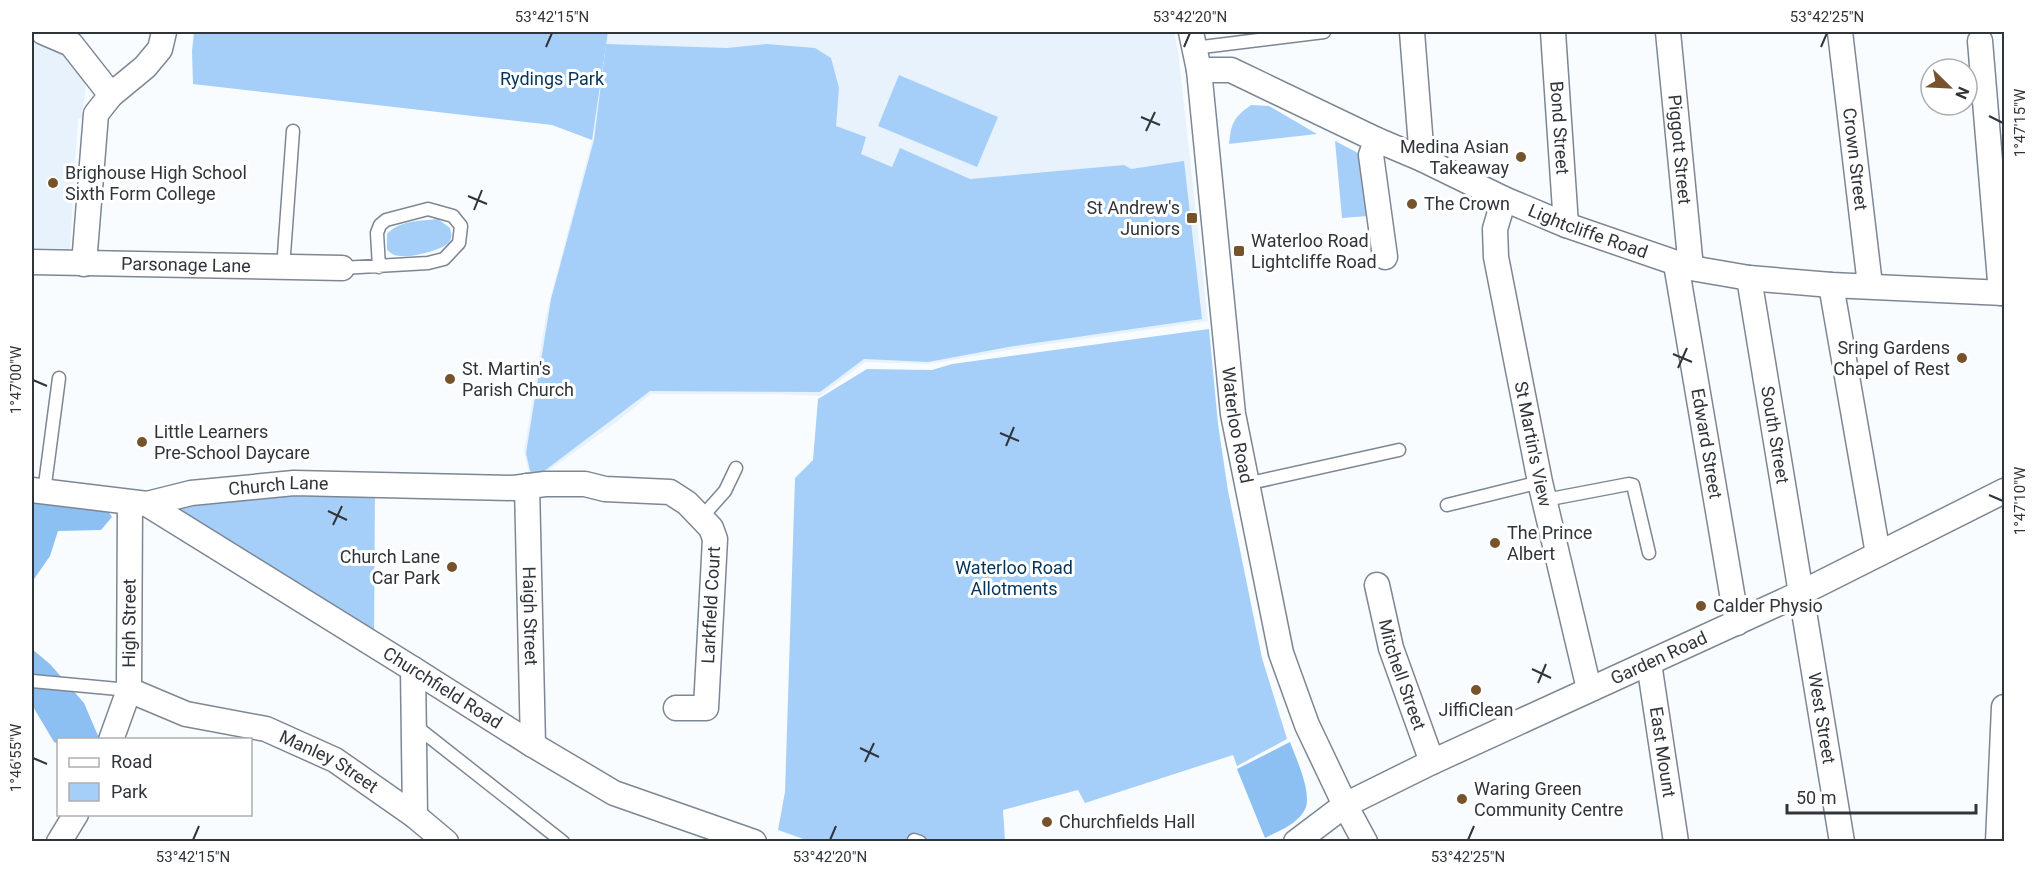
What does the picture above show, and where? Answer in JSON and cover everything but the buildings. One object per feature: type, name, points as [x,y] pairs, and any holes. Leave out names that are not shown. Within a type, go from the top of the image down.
[{"type":"street","points":[[43,32],[71,44],[111,95]]},
{"type":"street","points":[[84,264],[96,114],[111,95],[145,66],[160,49],[164,32]]},
{"type":"street","points":[[1412,32],[1422,159]]},
{"type":"street","name":"Bond Street","points":[[1553,32],[1566,225]]},
{"type":"street","name":"Piggott Street","points":[[1668,32],[1684,266]]},
{"type":"street","name":"Crown Street","points":[[1840,32],[1870,285]]},
{"type":"street","points":[[1980,41],[2003,293]]},
{"type":"street","name":"Lightcliffe Road","points":[[1195,50],[1231,70],[1504,199],[1566,225],[1684,266],[1749,278],[1831,285],[1870,285],[2003,293]]},
{"type":"street","name":"Waterloo Road","points":[[1195,50],[1232,404],[1281,653],[1307,725],[1365,842]]},
{"type":"street","points":[[1377,140],[1371,155],[1385,257]]},
{"type":"street","name":"St Martin's View","points":[[1504,199],[1495,229],[1496,257],[1543,491],[1589,689]]},
{"type":"street","name":"Parsonage Lane","points":[[32,262],[342,268]]},
{"type":"street","name":"Edward Street","points":[[1684,266],[1737,622]]},
{"type":"street","name":"South Street","points":[[1749,278],[1801,593]]},
{"type":"street","points":[[1831,285],[1878,554]]},
{"type":"street","name":"Church Lane","points":[[38,491],[139,504],[191,493],[294,483],[527,486]]},
{"type":"street","name":"Larkfield Court","points":[[527,486],[585,484],[605,489],[670,492],[687,503],[711,528],[715,539],[715,709],[670,709]]},
{"type":"street","name":"Haigh Street","points":[[527,486],[534,745]]},
{"type":"street","name":"Garden Road","points":[[1296,842],[1345,805],[1589,689],[1801,593],[2004,491]]},
{"type":"street","name":"Churchfield Road","points":[[139,504],[614,793],[698,832],[754,842]]},
{"type":"street","name":"High Street","points":[[112,738],[129,690],[139,504]]},
{"type":"street","name":"Mitchell Street","points":[[1377,585],[1391,648],[1432,762]]},
{"type":"street","name":"West Street","points":[[1801,593],[1842,842]]},
{"type":"street","name":"East Mount","points":[[1649,663],[1676,842]]},
{"type":"street","points":[[413,669],[415,816]]},
{"type":"street","name":"Manley Street","points":[[129,690],[186,714],[266,729],[335,760],[415,816],[446,842]]},
{"type":"street","points":[[1998,842],[2004,707]]},
{"type":"street","points":[[59,842],[75,816]]},
{"type":"lane","points":[[1195,50],[1324,32]]},
{"type":"lane","points":[[283,268],[293,131]]},
{"type":"lane","points":[[342,268],[379,267],[410,265],[444,259],[459,243],[460,226],[453,216],[428,209],[386,220],[380,225],[377,233],[379,267]]},
{"type":"lane","points":[[38,491],[59,378]]},
{"type":"lane","points":[[1246,484],[1399,450]]},
{"type":"lane","points":[[701,518],[725,491],[736,468]]},
{"type":"lane","points":[[1447,505],[1543,491],[1629,484],[1633,485],[1649,553]]},
{"type":"lane","points":[[32,681],[129,690]]},
{"type":"lane","points":[[413,724],[563,842]]},
{"type":"shaded area","points":[[608,32],[1174,32],[1208,321],[928,364],[865,362],[820,396],[651,394],[618,421],[534,481],[524,452],[546,315],[592,140]]},
{"type":"shaded area","name":"Brighouse High School Sixth Form College","points":[[32,41],[54,44],[87,77],[82,118],[78,118],[70,249],[32,248]]},
{"type":"shaded area","points":[[32,498],[107,509],[112,517],[101,530],[58,531],[50,556],[32,582],[33,545]]},
{"type":"shaded area","points":[[32,649],[50,664],[84,703],[99,738],[57,738],[57,744],[32,705]]},
{"type":"shaded area","points":[[1290,742],[1305,783],[1306,807],[1294,822],[1265,838],[1237,769]]},
{"type":"green space","name":"Rydings Park","points":[[194,32],[608,32],[592,140],[552,125],[193,84]]},
{"type":"green space","points":[[606,44],[727,48],[766,44],[815,48],[831,58],[839,88],[836,126],[866,137],[861,154],[892,167],[900,148],[970,179],[1124,165],[1131,169],[1184,161],[1202,319],[1014,346],[928,362],[864,359],[820,392],[650,391],[535,478],[530,471],[526,453],[551,299],[594,140]]},
{"type":"green space","points":[[899,75],[998,117],[977,167],[878,126]]},
{"type":"green space","points":[[1251,105],[1269,106],[1317,134],[1229,144],[1234,121]]},
{"type":"green space","points":[[1335,141],[1360,154],[1369,216],[1342,218]]},
{"type":"green space","points":[[438,219],[450,228],[451,238],[446,245],[411,256],[396,255],[387,250],[387,234],[392,229],[411,222]]},
{"type":"green space","name":"Waterloo Road Allotments","points":[[1209,329],[1218,424],[1228,491],[1262,658],[1287,739],[1237,766],[1233,755],[1085,803],[1078,790],[1003,810],[1005,841],[812,842],[778,830],[785,792],[795,478],[813,460],[818,399],[867,369],[932,370],[952,364]]},
{"type":"green space","points":[[375,485],[374,645],[147,504]]},
{"type":"place","name":"Medina Asian Takeaway","points":[[1521,157]]},
{"type":"place","name":"Brighouse High School Sixth Form College","points":[[53,183]]},
{"type":"place","name":"The Crown","points":[[1412,204]]},
{"type":"place","name":"St Andrew's Juniors","points":[[1192,218]]},
{"type":"place","name":"Waterloo Road Lightcliffe Road","points":[[1239,251]]},
{"type":"place","name":"Sring Gardens Chapel of Rest","points":[[1962,358]]},
{"type":"place","name":"St. Martin's Parish Church","points":[[450,379]]},
{"type":"place","name":"Little Learners Pre-School Daycare","points":[[142,442]]},
{"type":"place","name":"The Prince Albert","points":[[1495,543]]},
{"type":"place","name":"Church Lane Car Park","points":[[452,567]]},
{"type":"place","name":"Calder Physio","points":[[1701,606]]},
{"type":"place","name":"JiffiClean","points":[[1476,690]]},
{"type":"place","name":"Waring Green Community Centre","points":[[1462,799]]},
{"type":"place","name":"Churchfields Hall","points":[[1047,822]]}]
